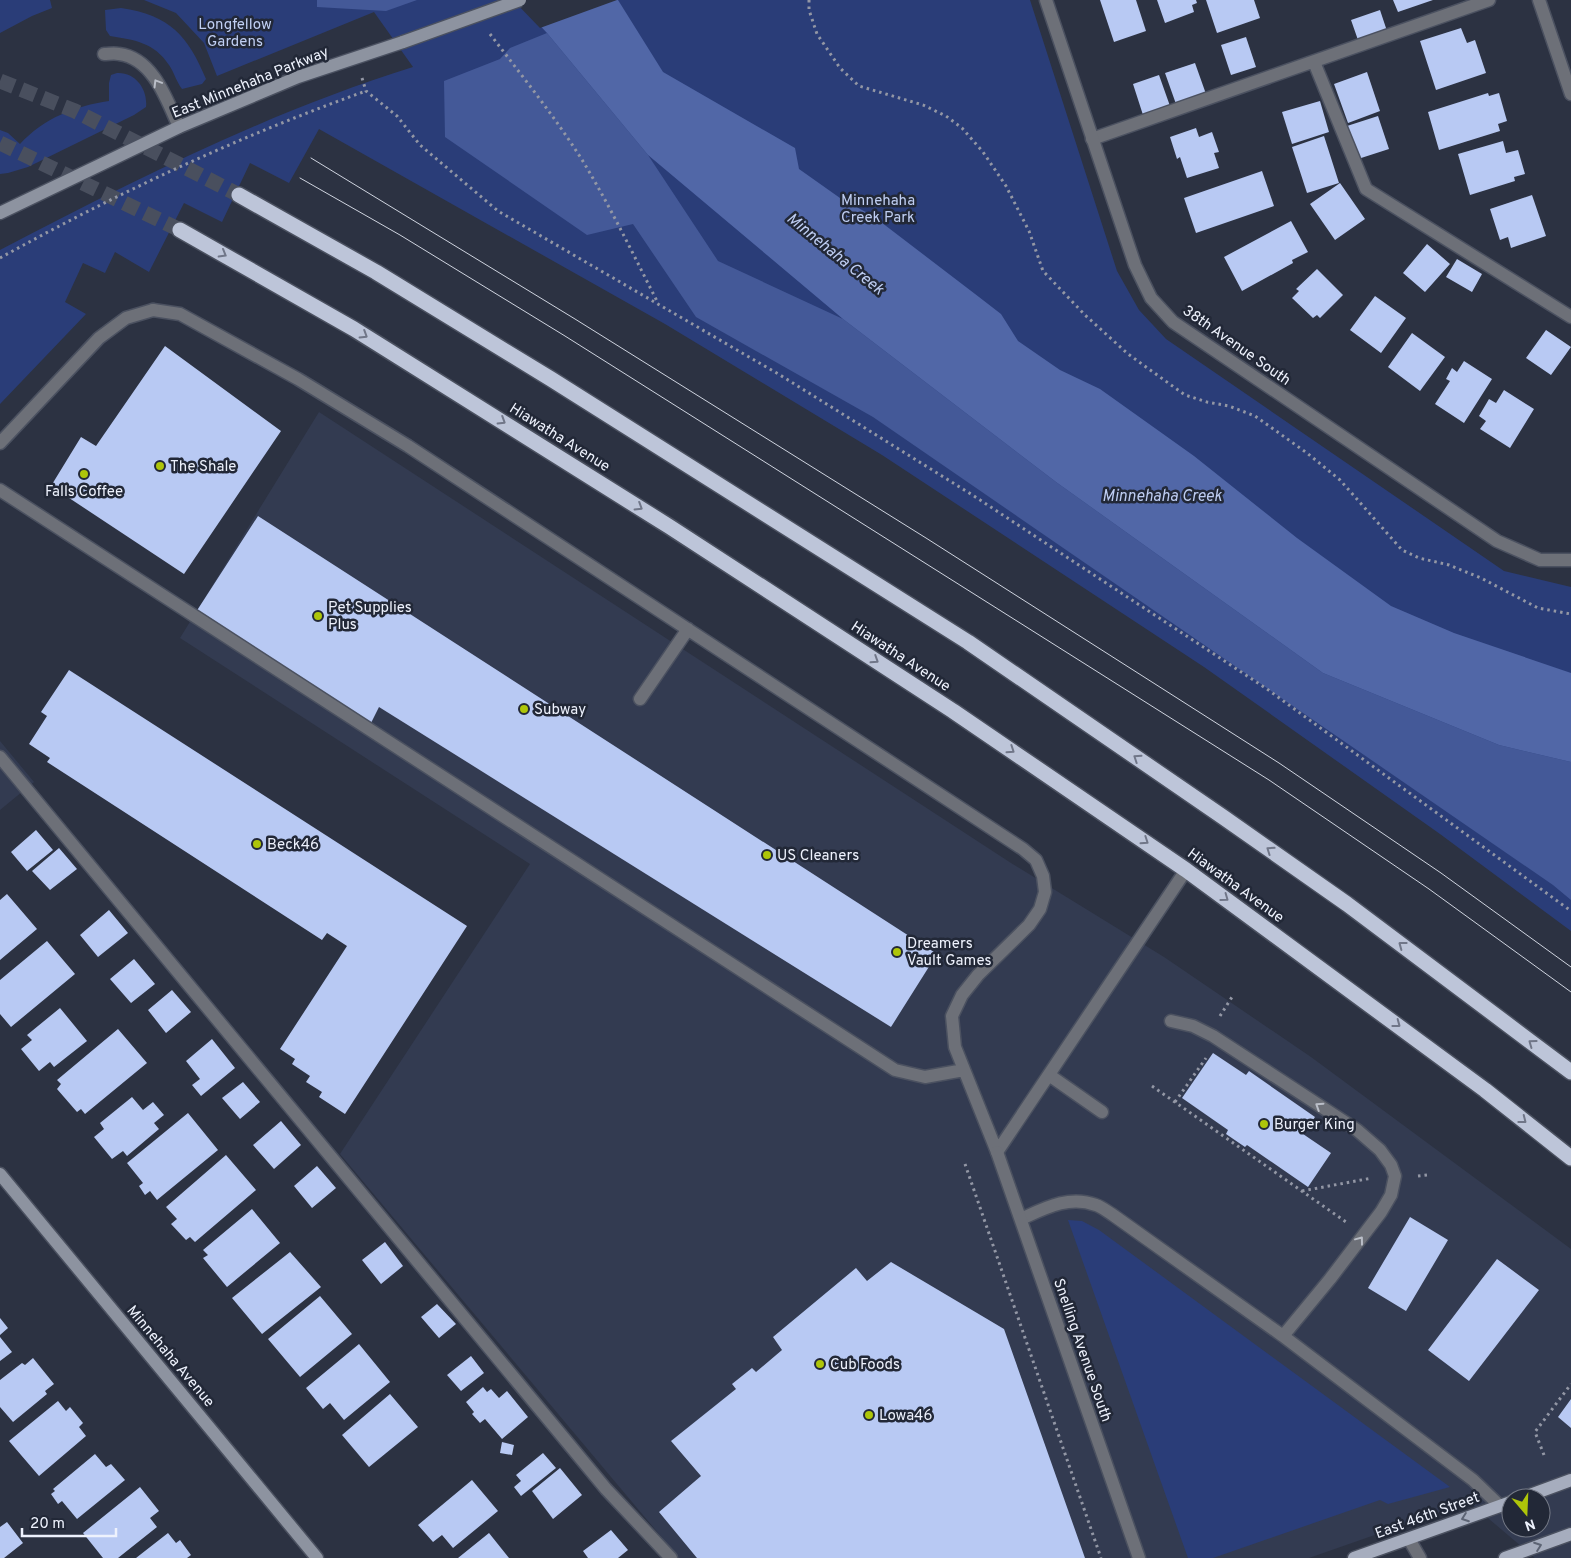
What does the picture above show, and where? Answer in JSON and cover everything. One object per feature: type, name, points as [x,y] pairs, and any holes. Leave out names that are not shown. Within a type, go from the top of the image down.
[{"type":"highway","points":[[239,195],[401,287],[968,642],[1347,904],[1571,1072]]},
{"type":"highway","name":"Hiawatha Avenue","points":[[180,230],[354,328],[670,527],[953,711],[1186,870],[1477,1084],[1571,1158]]},
{"type":"main road","points":[[1549,1488],[1571,1480]]},
{"type":"main road","name":"East 46th Street","points":[[1354,1558],[1501,1506]]},
{"type":"main road","points":[[1505,1558],[1571,1534]]},
{"type":"street","name":"East Minnehaha Parkway","points":[[0,213],[179,127],[298,77],[520,0]]},
{"type":"street","name":"38th Avenue South","points":[[1046,0],[1134,265],[1151,298],[1173,322],[1498,541],[1540,560],[1571,560]]},
{"type":"street","points":[[1092,139],[1489,0]]},
{"type":"street","points":[[1539,0],[1571,94]]},
{"type":"street","points":[[104,54],[121,54],[138,62],[154,77],[179,127]]},
{"type":"street","points":[[1314,62],[1366,189],[1571,316]]},
{"type":"street","name":"Snelling Avenue South","points":[[0,443],[99,338],[126,318],[153,310],[180,314],[298,380],[408,446],[1023,849],[1036,860],[1043,876],[1045,892],[1040,910],[1029,925],[978,975],[962,994],[952,1016],[955,1047],[997,1152],[1139,1558]]},
{"type":"street","points":[[0,490],[894,1070],[925,1077],[964,1070]]},
{"type":"street","points":[[640,699],[688,629]]},
{"type":"street","points":[[0,757],[606,1489],[671,1558]]},
{"type":"street","points":[[997,1152],[1186,870]]},
{"type":"street","points":[[1171,1020],[1193,1026],[1213,1036],[1357,1130],[1380,1150],[1391,1165],[1395,1176],[1391,1195],[1381,1212],[1330,1279],[1283,1336]]},
{"type":"street","points":[[1049,1075],[1102,1112]]},
{"type":"street","name":"Minnehaha Avenue","points":[[0,1174],[317,1558]]},
{"type":"street","points":[[1021,1219],[1055,1204],[1078,1202],[1097,1205],[1114,1215],[1283,1336],[1501,1500]]},
{"type":"street","points":[[1409,1539],[1420,1558]]},
{"type":"path","points":[[487,30],[533,89],[583,161],[617,221],[659,304]]},
{"type":"path","points":[[361,76],[366,91],[397,116],[420,145],[498,211],[780,375],[974,496],[1267,689],[1571,911]]},
{"type":"path","points":[[0,258],[47,232],[218,149],[305,113],[366,91]]},
{"type":"path","points":[[1152,1086],[1353,1227]]},
{"type":"path","points":[[965,1164],[1101,1558]]},
{"type":"path","points":[[1301,1191],[1387,1175],[1409,1177],[1427,1175]]},
{"type":"path","points":[[1544,1455],[1535,1432],[1571,1384]]},
{"type":"shaded area","points":[[317,0],[417,0],[386,11],[317,7]]},
{"type":"shaded area","points":[[547,33],[648,155],[718,261],[843,319],[1056,482],[1323,673],[1499,745],[1571,762],[1571,900],[1553,885],[873,417],[696,317],[633,224],[587,235],[445,137],[444,81],[500,59],[510,48]]},
{"type":"shaded area","points":[[319,412],[1011,863],[1164,957],[1311,1057],[1571,1249],[1571,1558],[1535,1558],[1511,1538],[1551,1538],[1551,1488],[1501,1488],[1501,1529],[1469,1502],[1309,1558],[667,1558],[674,1552],[340,1154],[530,864],[180,638]]},
{"type":"shaded area","points":[[0,741],[34,782],[0,810]]},
{"type":"green space","points":[[0,0],[50,0],[52,8],[0,33]]},
{"type":"green space","name":"Minnehaha Creek Park","points":[[144,0],[1030,0],[1117,271],[1139,310],[1166,339],[1504,571],[1571,587],[1571,931],[1440,834],[1204,667],[882,455],[665,324],[319,129],[289,183],[250,163],[222,222],[184,203],[149,272],[115,252],[105,273],[83,263],[65,302],[86,314],[0,404],[0,250],[152,173],[254,126],[359,85],[413,67],[374,12],[217,76],[204,43],[176,13]]},
{"type":"green space","points":[[121,8],[152,16],[165,22],[175,30],[184,39],[199,64],[206,79],[202,84],[182,89],[169,65],[157,51],[143,43],[110,36],[106,30],[105,10]]},
{"type":"green space","points":[[124,73],[139,83],[145,94],[146,107],[134,115],[28,167],[0,174],[0,130],[8,133],[20,144],[50,120],[84,106],[109,101],[111,75]]},
{"type":"green space","points":[[1068,1220],[1082,1221],[1099,1230],[1450,1487],[1388,1504],[1380,1500],[1213,1558],[1188,1558]]},
{"type":"water","name":"Minnehaha Creek","points":[[516,0],[618,0],[663,72],[795,148],[799,169],[840,198],[873,216],[1001,314],[1018,341],[1060,370],[1100,389],[1194,456],[1297,538],[1391,606],[1454,633],[1571,673],[1571,762],[1499,745],[1323,673],[1056,482],[843,319],[648,155],[547,33]]},
{"type":"pier","points":[[513,0],[617,0],[540,28]]},
{"type":"building","points":[[1100,0],[1136,0],[1146,31],[1114,42]]},
{"type":"building","points":[[1157,0],[1196,0],[1197,3],[1192,5],[1194,12],[1165,23]]},
{"type":"building","points":[[1206,0],[1254,0],[1260,18],[1217,33]]},
{"type":"building","points":[[1393,0],[1433,0],[1398,12]]},
{"type":"building","points":[[1380,10],[1387,31],[1358,40],[1351,20]]},
{"type":"building","points":[[1461,28],[1467,43],[1475,40],[1486,73],[1436,90],[1420,41]]},
{"type":"building","points":[[1246,37],[1256,67],[1231,75],[1221,45]]},
{"type":"building","points":[[1195,63],[1206,94],[1176,104],[1165,73]]},
{"type":"building","points":[[1367,72],[1380,111],[1348,123],[1334,84]]},
{"type":"building","points":[[1159,75],[1170,106],[1143,115],[1133,84]]},
{"type":"building","points":[[1488,93],[1489,96],[1499,93],[1507,121],[1498,124],[1500,131],[1439,150],[1428,112]]},
{"type":"building","points":[[1320,101],[1329,132],[1292,144],[1282,112]]},
{"type":"building","points":[[1378,116],[1389,149],[1358,159],[1347,126]]},
{"type":"building","points":[[1196,128],[1199,137],[1212,132],[1219,152],[1214,153],[1219,168],[1187,178],[1180,157],[1177,159],[1170,137]]},
{"type":"building","points":[[1324,136],[1339,183],[1307,193],[1292,147]]},
{"type":"building","points":[[1503,141],[1506,153],[1518,150],[1525,174],[1514,177],[1515,181],[1470,195],[1458,154]]},
{"type":"building","points":[[1262,171],[1274,206],[1196,233],[1184,198]]},
{"type":"building","points":[[1340,183],[1365,219],[1335,240],[1310,204]]},
{"type":"building","points":[[1532,195],[1546,236],[1511,248],[1508,237],[1500,240],[1490,209]]},
{"type":"building","points":[[1291,221],[1308,252],[1292,260],[1293,263],[1242,291],[1224,257]]},
{"type":"building","points":[[1427,244],[1450,264],[1425,292],[1403,273]]},
{"type":"building","points":[[1457,259],[1482,274],[1472,292],[1446,277]]},
{"type":"building","points":[[1317,269],[1343,295],[1320,318],[1317,315],[1313,318],[1292,298],[1299,291],[1296,289]]},
{"type":"building","points":[[1375,296],[1406,318],[1381,353],[1350,330]]},
{"type":"building","points":[[1546,330],[1571,347],[1551,375],[1526,358]]},
{"type":"building","points":[[1412,333],[1445,357],[1420,391],[1388,367]]},
{"type":"building","name":"The Shale","points":[[165,346],[281,431],[184,574],[51,486],[81,437],[96,446]]},
{"type":"building","points":[[1464,361],[1492,379],[1464,423],[1435,404],[1450,381],[1446,379],[1452,368],[1457,372]]},
{"type":"building","points":[[1504,390],[1534,409],[1510,448],[1480,429],[1486,421],[1479,416],[1489,399],[1496,403]]},
{"type":"building","points":[[258,516],[937,954],[891,1027],[379,707],[371,723],[196,612]]},
{"type":"building","name":"Beck46","points":[[69,670],[467,926],[345,1114],[319,1097],[322,1092],[306,1082],[310,1076],[292,1064],[295,1059],[280,1049],[347,946],[327,933],[322,940],[47,762],[50,758],[29,744],[47,716],[41,712]]},
{"type":"building","points":[[36,830],[53,850],[27,871],[11,852]]},
{"type":"building","points":[[59,848],[77,869],[50,890],[32,871]]},
{"type":"building","points":[[7,894],[37,929],[0,960],[0,900]]},
{"type":"building","points":[[109,910],[128,933],[98,957],[80,935]]},
{"type":"building","points":[[47,941],[75,974],[11,1027],[0,1014],[0,980]]},
{"type":"building","points":[[134,959],[155,984],[131,1003],[110,979]]},
{"type":"building","points":[[172,990],[191,1012],[166,1033],[148,1010]]},
{"type":"building","points":[[60,1008],[87,1041],[54,1067],[50,1062],[39,1071],[21,1049],[32,1040],[27,1035]]},
{"type":"building","points":[[118,1029],[147,1063],[85,1114],[81,1109],[77,1112],[57,1089],[61,1084],[57,1080]]},
{"type":"building","points":[[212,1039],[235,1068],[201,1096],[192,1085],[200,1079],[186,1061]]},
{"type":"building","name":"Burger King","points":[[1213,1053],[1246,1075],[1249,1071],[1315,1117],[1303,1134],[1331,1153],[1308,1187],[1247,1145],[1245,1147],[1226,1134],[1228,1130],[1182,1098]]},
{"type":"building","points":[[243,1082],[260,1102],[240,1119],[222,1098]]},
{"type":"building","points":[[132,1097],[143,1110],[153,1102],[164,1115],[154,1123],[159,1129],[127,1156],[123,1151],[112,1159],[94,1137],[104,1129],[100,1123]]},
{"type":"building","points":[[188,1113],[218,1150],[157,1200],[150,1191],[145,1195],[139,1186],[143,1183],[127,1163]]},
{"type":"building","points":[[281,1121],[301,1145],[274,1169],[253,1145]]},
{"type":"building","points":[[226,1155],[256,1190],[195,1242],[190,1237],[186,1240],[171,1224],[177,1219],[166,1207]]},
{"type":"building","points":[[317,1166],[336,1188],[312,1208],[294,1186]]},
{"type":"building","points":[[252,1209],[280,1243],[227,1287],[203,1258],[208,1255],[203,1250]]},
{"type":"building","points":[[1410,1217],[1448,1240],[1406,1311],[1368,1288]]},
{"type":"building","points":[[385,1242],[403,1266],[381,1284],[362,1260]]},
{"type":"building","points":[[290,1252],[321,1287],[262,1334],[232,1298]]},
{"type":"building","points":[[1497,1259],[1539,1290],[1469,1381],[1428,1350]]},
{"type":"building","name":"Lowa46","points":[[891,1262],[1004,1329],[1085,1558],[697,1558],[659,1512],[701,1476],[671,1441],[736,1389],[732,1384],[752,1368],[756,1372],[782,1350],[773,1337],[856,1268],[867,1281]]},
{"type":"building","points":[[320,1296],[352,1334],[300,1377],[268,1339]]},
{"type":"building","points":[[437,1304],[456,1324],[439,1338],[421,1317]]},
{"type":"building","points":[[0,1318],[8,1328],[0,1335]]},
{"type":"building","points":[[0,1337],[12,1352],[0,1361]]},
{"type":"building","points":[[359,1344],[390,1382],[344,1420],[330,1403],[323,1409],[306,1388]]},
{"type":"building","points":[[471,1356],[484,1373],[461,1391],[447,1375]]},
{"type":"building","points":[[33,1358],[54,1384],[45,1391],[47,1394],[13,1422],[0,1407],[0,1380],[22,1363],[25,1365]]},
{"type":"building","points":[[483,1387],[487,1392],[491,1389],[499,1398],[507,1391],[528,1417],[502,1439],[485,1419],[480,1423],[472,1414],[474,1412],[466,1402]]},
{"type":"building","points":[[390,1394],[418,1427],[369,1467],[342,1435]]},
{"type":"building","points":[[1571,1399],[1571,1428],[1558,1417]]},
{"type":"building","points":[[58,1401],[66,1411],[70,1407],[83,1423],[79,1427],[86,1436],[39,1476],[9,1441]]},
{"type":"building","points":[[502,1442],[514,1445],[512,1455],[500,1453]]},
{"type":"building","points":[[543,1453],[556,1468],[521,1496],[514,1487],[521,1481],[516,1475]]},
{"type":"building","points":[[95,1454],[106,1467],[111,1464],[125,1480],[77,1519],[62,1501],[58,1504],[51,1494],[55,1491],[53,1489]]},
{"type":"building","points":[[560,1468],[582,1495],[553,1519],[532,1491]]},
{"type":"building","points":[[472,1480],[498,1511],[453,1548],[442,1535],[433,1542],[418,1525]]},
{"type":"building","points":[[140,1487],[159,1511],[150,1518],[157,1527],[118,1558],[103,1558],[83,1533]]},
{"type":"building","points":[[7,1522],[23,1543],[4,1558],[0,1558],[0,1527]]},
{"type":"building","points":[[611,1530],[628,1550],[618,1558],[588,1558],[583,1551]]},
{"type":"building","points":[[168,1533],[176,1543],[180,1540],[191,1555],[187,1558],[136,1558]]},
{"type":"building","points":[[489,1533],[509,1558],[458,1558]]},
{"type":"tunnel","points":[[0,81],[75,111],[239,195]]},
{"type":"tunnel","points":[[0,143],[180,230]]},
{"type":"tram line","points":[[311,158],[575,319],[926,538],[1279,763],[1441,873],[1571,967]]},
{"type":"tram line","points":[[300,178],[400,235],[565,336],[1269,780],[1429,889],[1571,992]]},
{"type":"place","name":"The Shale","points":[[160,466]]},
{"type":"place","name":"Falls Coffee","points":[[84,474]]},
{"type":"place","name":"Pet Supplies Plus","points":[[318,616]]},
{"type":"place","name":"Subway","points":[[524,709]]},
{"type":"place","name":"Beck46","points":[[257,844]]},
{"type":"place","name":"US Cleaners","points":[[767,855]]},
{"type":"place","name":"Dreamers Vault Games","points":[[897,952]]},
{"type":"place","name":"Burger King","points":[[1264,1124]]},
{"type":"place","name":"Cub Foods","points":[[820,1364]]},
{"type":"place","name":"Lowa46","points":[[869,1415]]},
{"type":"park label","name":"Longfellow Gardens","points":[[235,32]]}]
